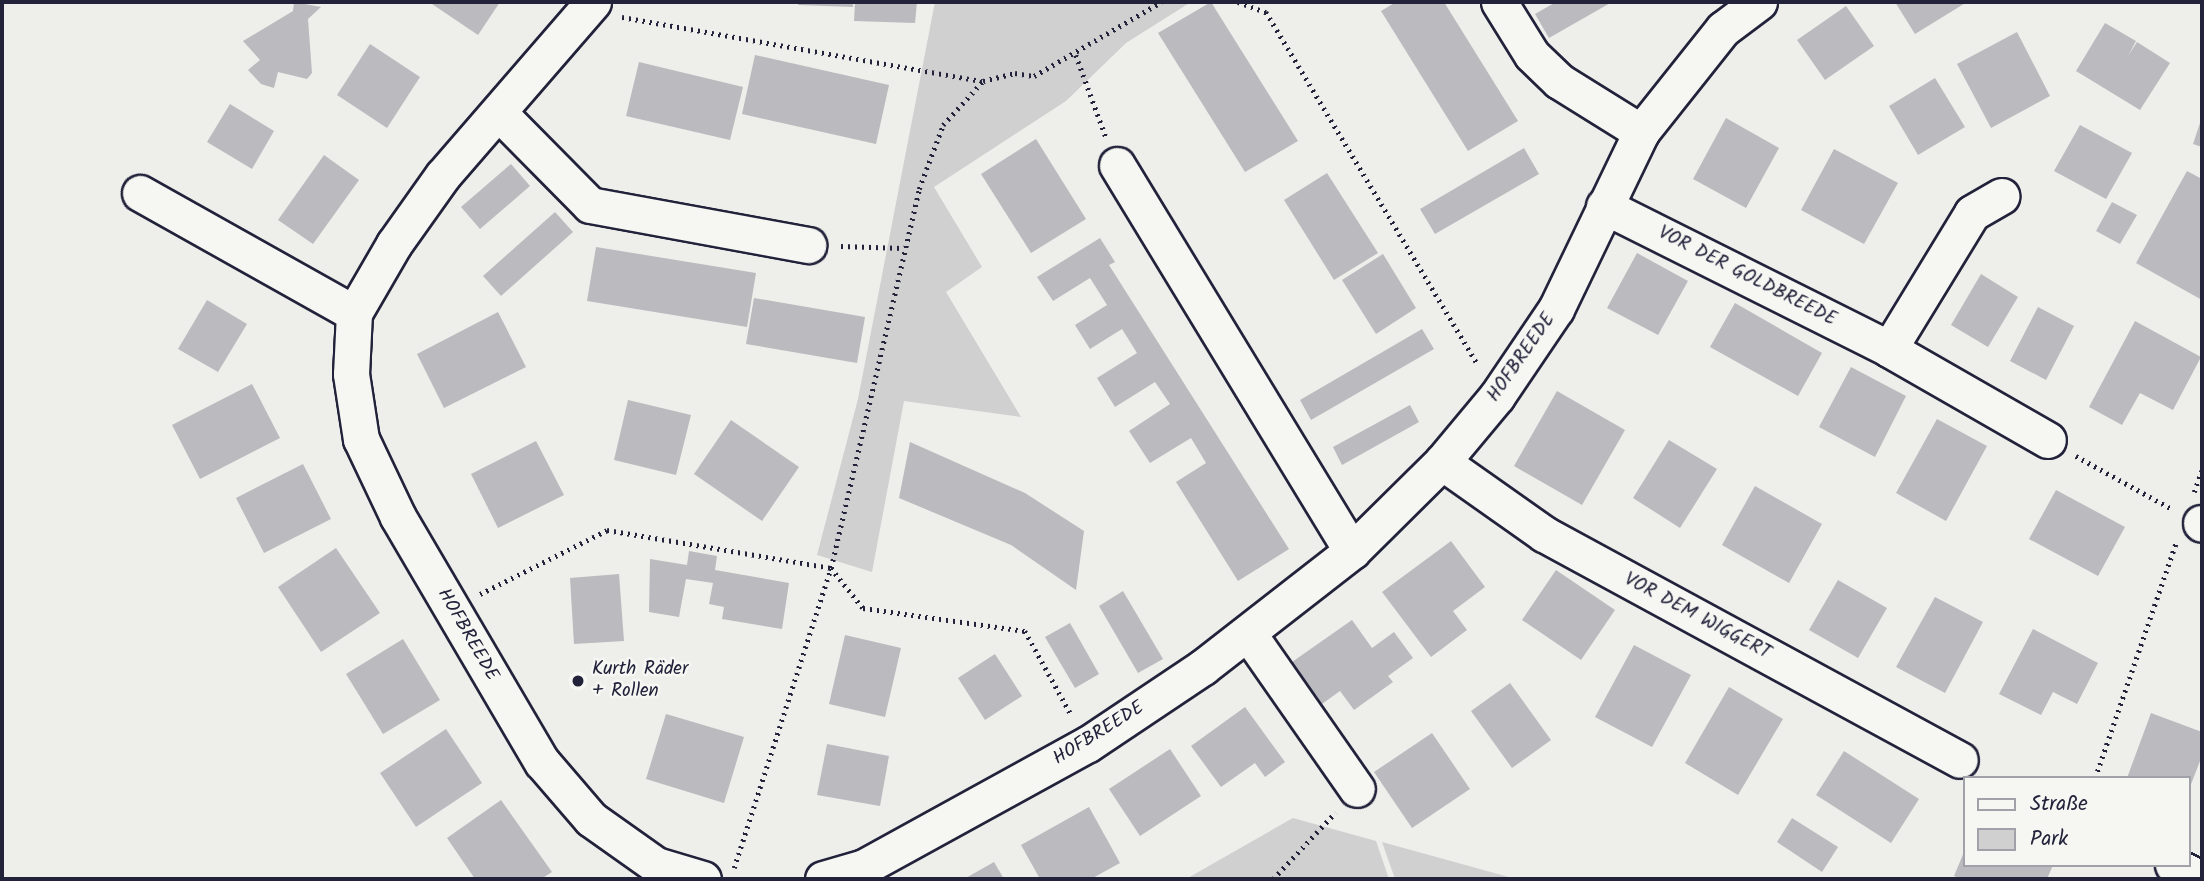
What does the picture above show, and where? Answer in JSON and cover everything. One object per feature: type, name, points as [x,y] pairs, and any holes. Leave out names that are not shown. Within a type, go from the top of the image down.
[{"type":"street","points":[[1499,2],[1532,55],[1559,81],[1641,132]]},
{"type":"street","name":"HOFBREEDE","points":[[823,879],[864,867],[1088,744],[1248,633],[1352,551],[1442,463],[1497,396],[1556,309],[1641,132],[1723,29],[1759,2]]},
{"type":"street","points":[[140,193],[354,313],[443,175],[602,5]]},
{"type":"street","points":[[499,113],[590,205],[808,245]]},
{"type":"street","points":[[1116,165],[1352,551]]},
{"type":"street","points":[[1889,349],[1972,213],[2001,196]]},
{"type":"street","name":"VOR DER GOLDBREEDE","points":[[1604,206],[1889,349],[2048,440]]},
{"type":"street","name":"HOFBREEDE","points":[[354,313],[351,374],[361,439],[451,608],[542,762],[591,819],[656,865],[703,879]]},
{"type":"street","name":"VOR DEM WIGGERT","points":[[1442,463],[1544,534],[1960,760]]},
{"type":"street","points":[[1248,633],[1357,789]]},
{"type":"street","points":[[2177,867],[2202,878]]},
{"type":"path","points":[[602,5],[618,16],[983,81],[1015,73],[1034,76],[1076,55],[1161,2]]},
{"type":"path","points":[[1238,2],[1266,12],[1497,396]]},
{"type":"path","points":[[1076,55],[1116,165]]},
{"type":"path","points":[[731,879],[831,568],[903,248],[943,125],[983,81]]},
{"type":"path","points":[[808,245],[903,248]]},
{"type":"path","points":[[2048,440],[2196,521],[2096,776]]},
{"type":"path","points":[[451,608],[607,530],[831,568],[863,608],[1025,631],[1088,744]]},
{"type":"path","points":[[1273,879],[1357,789]]},
{"type":"green space","points":[[935,2],[1191,2],[1126,43],[1066,101],[934,187],[982,267],[946,292],[1021,417],[904,401],[872,572],[817,555],[858,399]]},
{"type":"green space","points":[[1293,818],[1376,841],[1389,879],[1186,879]]},
{"type":"green space","points":[[1382,842],[1516,879],[1395,879]]},
{"type":"building","points":[[294,2],[321,7],[308,19],[312,73],[307,79],[278,72],[274,88],[261,84],[248,70],[260,60],[243,41],[293,11]]},
{"type":"building","points":[[429,2],[500,2],[478,35]]},
{"type":"building","points":[[798,2],[853,2],[853,7],[798,5]]},
{"type":"building","points":[[855,2],[917,2],[915,23],[854,21]]},
{"type":"building","points":[[1211,2],[1298,141],[1245,172],[1158,33]]},
{"type":"building","points":[[1396,2],[1444,2],[1518,121],[1468,151],[1381,11]]},
{"type":"building","points":[[1556,2],[1612,2],[1549,38],[1535,14]]},
{"type":"building","points":[[1895,2],[1967,2],[1915,34]]},
{"type":"building","points":[[1846,6],[1874,46],[1825,80],[1797,40]]},
{"type":"building","points":[[2105,23],[2136,41],[2128,56],[2137,42],[2170,63],[2140,110],[2076,71]]},
{"type":"building","points":[[2017,32],[2050,96],[1991,128],[1957,64]]},
{"type":"building","points":[[370,44],[420,77],[387,128],[337,95]]},
{"type":"building","points":[[755,55],[889,85],[876,144],[742,114]]},
{"type":"building","points":[[639,62],[743,87],[730,140],[626,116]]},
{"type":"building","points":[[1935,78],[1965,127],[1918,155],[1889,106]]},
{"type":"building","points":[[230,104],[274,131],[252,169],[207,142]]},
{"type":"building","points":[[2202,117],[2202,147],[2193,144]]},
{"type":"building","points":[[1726,118],[1779,148],[1746,208],[1693,179]]},
{"type":"building","points":[[2080,125],[2132,153],[2106,199],[2054,171]]},
{"type":"building","points":[[1036,139],[1086,219],[1031,253],[981,174]]},
{"type":"building","points":[[1524,148],[1539,174],[1435,234],[1420,209]]},
{"type":"building","points":[[1834,149],[1898,183],[1864,244],[1801,210]]},
{"type":"building","points":[[324,155],[359,180],[313,244],[278,220]]},
{"type":"building","points":[[511,164],[530,186],[480,229],[461,207]]},
{"type":"building","points":[[2187,171],[2202,179],[2202,300],[2136,263]]},
{"type":"building","points":[[1327,173],[1378,253],[1334,280],[1284,200]]},
{"type":"building","points":[[2112,202],[2137,215],[2120,244],[2096,231]]},
{"type":"building","points":[[555,212],[573,232],[501,296],[483,276]]},
{"type":"building","points":[[1100,238],[1115,262],[1109,265],[1289,549],[1238,581],[1176,482],[1206,463],[1191,438],[1150,463],[1129,431],[1170,404],[1155,382],[1115,407],[1097,378],[1137,353],[1122,329],[1090,349],[1075,325],[1107,305],[1090,278],[1053,301],[1037,277]]},
{"type":"building","points":[[596,247],[756,273],[747,327],[587,301]]},
{"type":"building","points":[[1637,253],[1688,281],[1658,335],[1607,308]]},
{"type":"building","points":[[1383,254],[1416,308],[1376,334],[1342,280]]},
{"type":"building","points":[[1981,274],[2018,297],[1988,347],[1951,325]]},
{"type":"building","points":[[754,298],[865,317],[857,363],[746,344]]},
{"type":"building","points":[[207,300],[247,324],[218,372],[178,349]]},
{"type":"building","points":[[1735,303],[1822,353],[1798,396],[1710,347]]},
{"type":"building","points":[[2038,307],[2074,326],[2046,380],[2010,361]]},
{"type":"building","points":[[498,312],[526,367],[444,408],[417,354]]},
{"type":"building","points":[[2135,321],[2201,357],[2173,410],[2140,393],[2122,425],[2089,407]]},
{"type":"building","points":[[1422,329],[1434,349],[1311,420],[1300,400]]},
{"type":"building","points":[[1851,367],[1906,396],[1875,457],[1819,427]]},
{"type":"building","points":[[252,384],[280,438],[200,479],[172,425]]},
{"type":"building","points":[[1557,391],[1625,430],[1582,505],[1514,466]]},
{"type":"building","points":[[628,400],[691,415],[676,475],[614,460]]},
{"type":"building","points":[[1410,405],[1419,422],[1342,465],[1333,447]]},
{"type":"building","points":[[1937,419],[1987,446],[1946,521],[1896,493]]},
{"type":"building","points":[[731,420],[799,467],[762,521],[694,474]]},
{"type":"building","points":[[1669,440],[1717,469],[1680,528],[1633,498]]},
{"type":"building","points":[[536,441],[564,495],[498,528],[471,474]]},
{"type":"building","points":[[910,442],[1025,493],[1084,531],[1076,590],[1011,545],[899,498]]},
{"type":"building","points":[[303,464],[331,519],[264,553],[236,498]]},
{"type":"building","points":[[1755,486],[1822,524],[1789,583],[1722,545]]},
{"type":"building","points":[[2056,490],[2125,527],[2098,576],[2029,539]]},
{"type":"building","points":[[1451,541],[1485,587],[1453,611],[1467,630],[1431,657],[1382,592]]},
{"type":"building","points":[[336,548],[380,613],[321,652],[278,587]]},
{"type":"building","points":[[689,551],[717,556],[715,570],[789,583],[782,629],[722,619],[724,607],[709,604],[713,583],[686,579],[679,617],[649,612],[650,559],[687,565]]},
{"type":"building","points":[[1556,570],[1615,610],[1581,660],[1522,620]]},
{"type":"building","points":[[619,574],[624,641],[574,644],[570,578]]},
{"type":"building","points":[[1838,580],[1887,608],[1858,658],[1809,630]]},
{"type":"building","points":[[1123,591],[1163,659],[1138,673],[1099,606]]},
{"type":"building","points":[[1935,597],[1983,622],[1945,693],[1896,667]]},
{"type":"building","points":[[1352,620],[1372,648],[1394,632],[1413,658],[1388,676],[1393,682],[1354,710],[1340,691],[1322,704],[1292,662]]},
{"type":"building","points":[[1070,623],[1099,674],[1075,688],[1045,637]]},
{"type":"building","points":[[2033,629],[2098,663],[2077,704],[2053,692],[2041,715],[1999,694]]},
{"type":"building","points":[[845,635],[901,648],[885,717],[829,704]]},
{"type":"building","points":[[403,639],[440,700],[383,734],[346,674]]},
{"type":"building","points":[[1634,645],[1691,675],[1652,747],[1595,717]]},
{"type":"building","points":[[995,654],[1022,696],[985,720],[958,678]]},
{"type":"building","points":[[1510,683],[1551,740],[1512,768],[1471,711]]},
{"type":"building","points":[[1729,687],[1783,719],[1738,795],[1685,763]]},
{"type":"building","points":[[1245,707],[1285,762],[1265,777],[1255,763],[1221,787],[1191,746]]},
{"type":"building","points":[[2151,713],[2202,732],[2202,756],[2190,787],[2190,776],[2128,776]]},
{"type":"building","points":[[666,714],[744,737],[724,803],[646,779]]},
{"type":"building","points":[[446,729],[482,783],[416,827],[380,773]]},
{"type":"building","points":[[1432,733],[1470,789],[1412,828],[1374,772]]},
{"type":"building","points":[[827,744],[889,756],[880,806],[817,795]]},
{"type":"building","points":[[1170,749],[1201,796],[1140,836],[1109,789]]},
{"type":"building","points":[[1844,751],[1919,799],[1891,843],[1816,795]]},
{"type":"building","points":[[501,800],[552,872],[541,879],[475,879],[447,838]]},
{"type":"building","points":[[1089,807],[1120,863],[1091,879],[1040,879],[1021,845]]},
{"type":"building","points":[[1792,818],[1838,847],[1822,872],[1777,842]]},
{"type":"building","points":[[1962,857],[1962,867],[2052,867],[2047,879],[1962,879],[1954,876]]},
{"type":"building","points":[[994,862],[1004,879],[964,879]]},
{"type":"place","name":"Kurth Räder + Rollen","points":[[578,681]]}]
